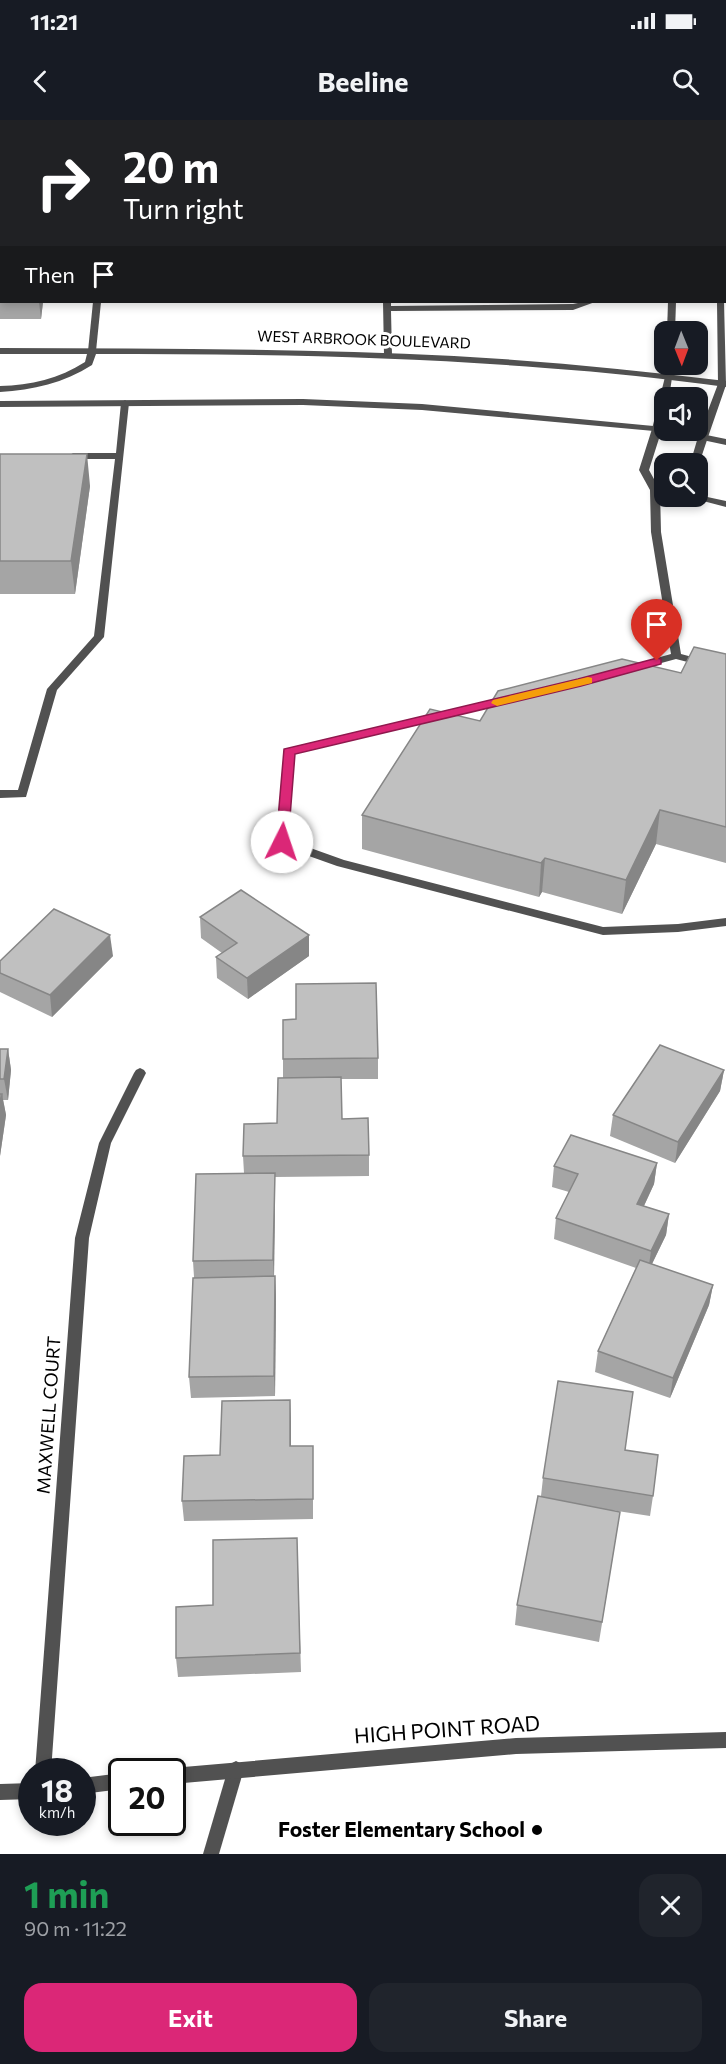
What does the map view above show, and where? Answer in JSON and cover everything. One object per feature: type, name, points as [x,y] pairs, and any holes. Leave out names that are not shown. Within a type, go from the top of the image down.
[{"type":"street","points":[[0,389],[30,387],[77,371],[89,363],[97,303]]},
{"type":"street","points":[[388,355],[387,305],[573,307],[587,303]]},
{"type":"street","points":[[671,321],[672,303]]},
{"type":"street","points":[[708,424],[724,384],[721,303]]},
{"type":"street","name":"WEST ARBROOK BOULEVARD","points":[[0,351],[254,351],[388,355],[500,362],[724,384]]},
{"type":"street","points":[[668,387],[669,377]]},
{"type":"street","points":[[0,404],[303,402],[422,407],[654,429]]},
{"type":"street","points":[[0,794],[22,794],[52,689],[99,637],[125,403]]},
{"type":"street","points":[[708,438],[726,442]]},
{"type":"street","points":[[654,481],[645,470],[657,441]]},
{"type":"street","points":[[60,456],[120,456]]},
{"type":"street","points":[[708,500],[726,504]]},
{"type":"street","points":[[659,507],[656,532],[676,656]]},
{"type":"street","points":[[623,671],[676,656],[726,669]]},
{"type":"street","points":[[515,698],[289,752],[282,842],[341,863],[603,931],[678,928],[726,921]]},
{"type":"street","name":"MAXWELL COURT","points":[[44,1758],[82,1238],[105,1143],[140,1072]]},
{"type":"street","name":"HIGH POINT ROAD","points":[[186,1774],[516,1746],[726,1740]]},
{"type":"street","points":[[211,1854],[236,1769]]},
{"type":"street","points":[[0,1792],[18,1791]]},
{"type":"building","points":[[0,454],[87,454],[71,561],[0,561]]},
{"type":"building","points":[[694,647],[726,654],[726,827],[660,810],[626,880],[545,858],[541,863],[362,815],[430,709],[480,721],[498,691],[622,659],[681,673]]},
{"type":"building","points":[[241,890],[309,935],[247,978],[216,957],[237,943],[200,917]]},
{"type":"building","points":[[54,909],[110,935],[50,995],[0,973],[0,961]]},
{"type":"building","points":[[376,983],[378,1058],[283,1059],[283,1020],[296,1019],[296,984]]},
{"type":"building","points":[[660,1045],[724,1070],[678,1142],[613,1115]]},
{"type":"building","points":[[0,1049],[8,1049],[4,1079],[0,1079]]},
{"type":"building","points":[[341,1077],[342,1119],[368,1118],[369,1155],[243,1156],[244,1124],[277,1123],[278,1078]]},
{"type":"building","points":[[571,1135],[657,1163],[637,1204],[669,1214],[651,1251],[556,1218],[578,1174],[554,1166]]},
{"type":"building","points":[[275,1173],[273,1260],[193,1261],[196,1174]]},
{"type":"building","points":[[640,1260],[713,1285],[673,1378],[598,1351]]},
{"type":"building","points":[[275,1276],[274,1376],[189,1377],[193,1278]]},
{"type":"building","points":[[558,1381],[633,1392],[625,1450],[658,1455],[653,1496],[543,1478]]},
{"type":"building","points":[[290,1400],[290,1446],[313,1446],[313,1499],[182,1501],[184,1456],[220,1455],[222,1401]]},
{"type":"building","points":[[538,1496],[620,1512],[602,1622],[517,1605]]},
{"type":"building","points":[[297,1538],[300,1653],[176,1658],[176,1607],[213,1605],[213,1540]]},
{"type":"slow traffic","points":[[497,703],[588,680]]},
{"type":"place","name":"Foster Elementary School","points":[[537,1830]]},
{"type":"route","points":[[282,842],[289,752],[581,682],[657,661]]}]
